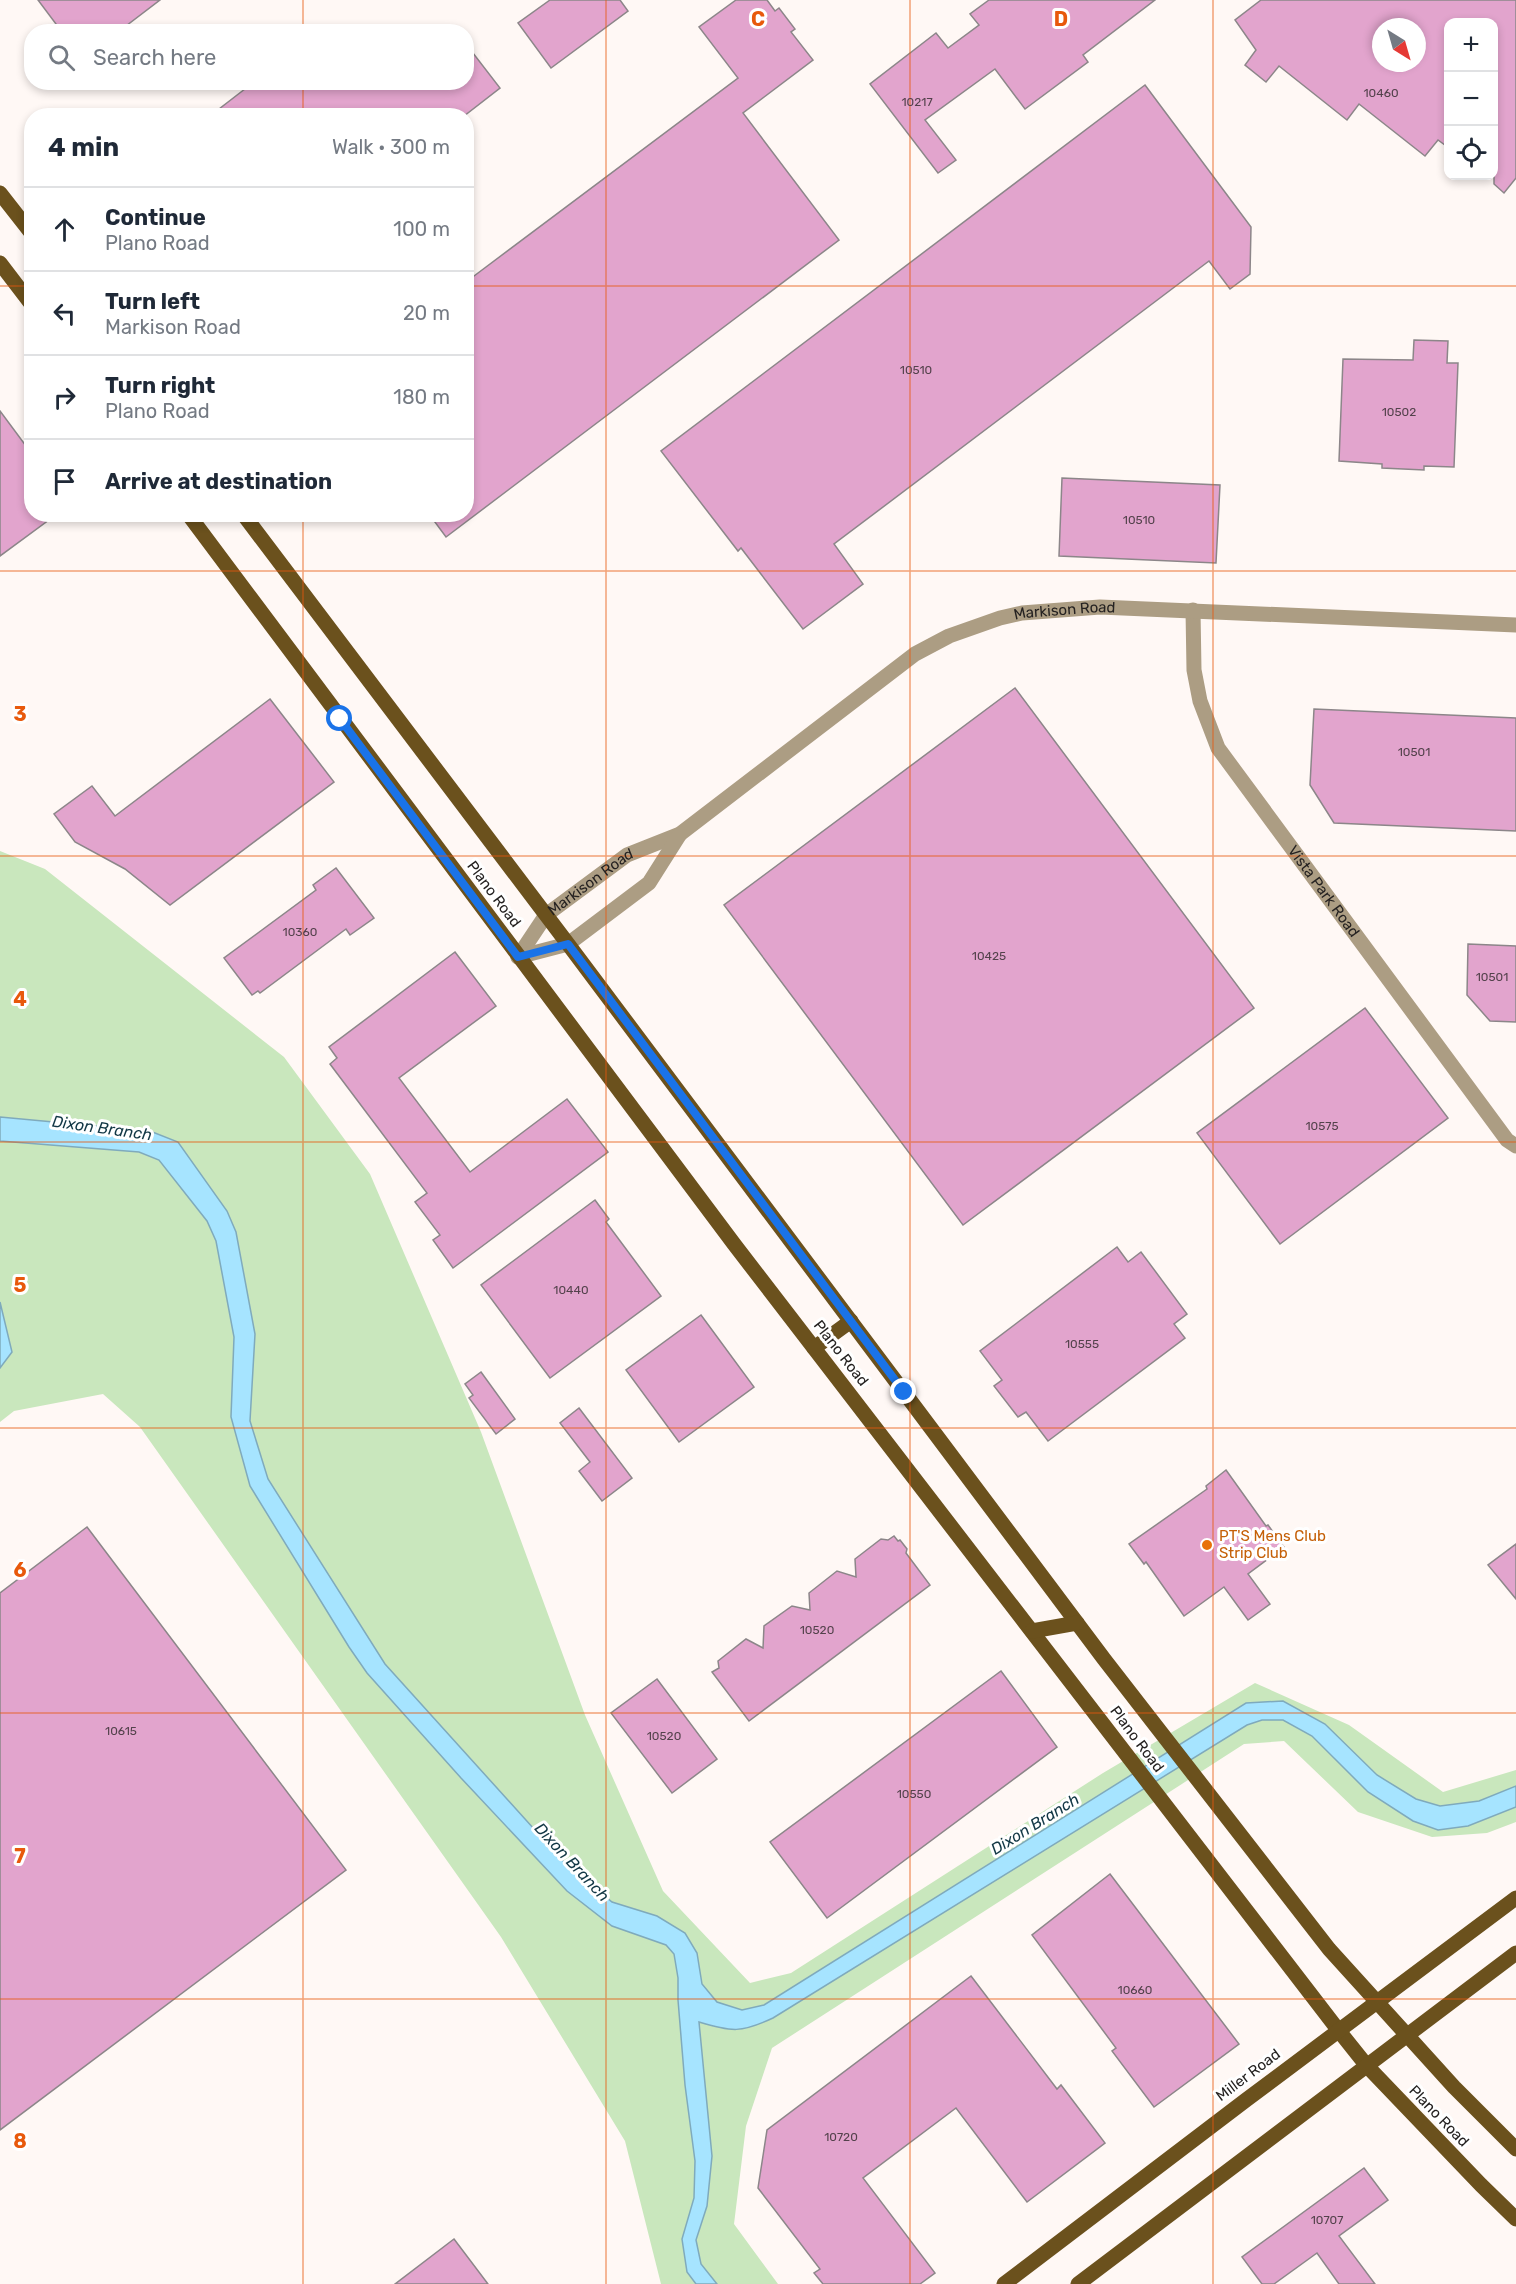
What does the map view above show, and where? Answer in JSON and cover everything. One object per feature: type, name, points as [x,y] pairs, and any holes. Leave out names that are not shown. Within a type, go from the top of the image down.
[{"type":"main road","points":[[0,193],[24,224]]},
{"type":"main road","points":[[0,263],[24,294]]},
{"type":"main road","name":"Plano Road","points":[[194,522],[518,957],[814,1348],[1338,2031],[1367,2066],[1516,2219]]},
{"type":"main road","name":"Plano Road","points":[[249,522],[1077,1623],[1329,1949],[1454,2087],[1516,2149]]},
{"type":"main road","points":[[814,1348],[851,1321]]},
{"type":"main road","points":[[1032,1631],[1077,1623]]},
{"type":"main road","name":"Miller Road","points":[[1014,2281],[1338,2031],[1516,1898]]},
{"type":"main road","points":[[1078,2284],[1516,1953]]},
{"type":"street","name":"Markison Road","points":[[518,957],[546,915],[627,855],[680,834],[915,654],[949,636],[999,618],[1022,613],[1100,607],[1516,625]]},
{"type":"street","name":"Vista Park Road","points":[[1193,610],[1194,670],[1200,701],[1218,748],[1507,1140],[1516,1146]]},
{"type":"street","name":"Markison Road","points":[[518,957],[568,944],[649,883],[680,834]]},
{"type":"green space","points":[[0,851],[45,869],[284,1057],[370,1174],[481,1432],[585,1715],[663,1891],[750,1983],[791,1973],[1103,1773],[1255,1683],[1349,1725],[1443,1792],[1516,1770],[1516,1822],[1487,1833],[1432,1837],[1358,1812],[1284,1741],[1244,1744],[772,2048],[746,2126],[734,2224],[778,2284],[661,2284],[625,2141],[501,1937],[140,1427],[103,1394],[14,1411],[0,1422]]},
{"type":"water","name":"Dixon Branch","points":[[0,1117],[150,1131],[178,1142],[227,1211],[236,1232],[255,1334],[250,1421],[268,1479],[385,1664],[562,1860],[612,1902],[657,1916],[685,1933],[697,1953],[702,1984],[717,2002],[742,2010],[764,2005],[1246,1703],[1283,1701],[1325,1724],[1377,1775],[1416,1799],[1440,1806],[1479,1801],[1516,1786],[1516,1807],[1468,1826],[1438,1830],[1413,1821],[1368,1792],[1312,1736],[1283,1720],[1262,1720],[1247,1725],[773,2018],[753,2026],[736,2029],[720,2028],[699,2022],[712,2156],[707,2206],[696,2240],[701,2264],[717,2284],[696,2284],[687,2272],[682,2239],[694,2198],[695,2161],[685,2085],[678,1978],[674,1954],[666,1945],[612,1926],[567,1891],[367,1673],[349,1647],[250,1486],[231,1417],[234,1337],[216,1241],[207,1221],[159,1160],[139,1152],[0,1141]]},
{"type":"water","points":[[0,1302],[12,1352],[0,1368]]},
{"type":"building","points":[[38,0],[160,0],[128,24],[56,24]]},
{"type":"building","points":[[550,0],[620,0],[628,11],[551,68],[518,23]]},
{"type":"building","points":[[736,0],[767,0],[775,11],[779,8],[795,29],[791,32],[813,60],[743,113],[839,240],[474,516],[474,276],[738,78],[699,27]]},
{"type":"building","points":[[989,0],[1155,0],[1083,55],[1088,62],[1025,109],[995,69],[925,120],[956,160],[938,173],[870,84],[936,33],[948,48],[979,25],[970,14]]},
{"type":"building","points":[[1261,0],[1516,0],[1516,178],[1504,193],[1494,184],[1494,180],[1498,180],[1498,18],[1444,18],[1444,144],[1438,140],[1425,156],[1359,104],[1347,120],[1279,66],[1266,82],[1245,65],[1256,50],[1235,20]]},
{"type":"building","points":[[474,54],[500,88],[474,108],[220,108],[244,90],[474,90]]},
{"type":"building","points":[[1145,85],[1251,227],[1250,274],[1230,289],[1209,261],[834,544],[863,584],[803,629],[741,548],[738,551],[661,451]]},
{"type":"building","points":[[1414,340],[1448,341],[1447,363],[1458,363],[1454,467],[1424,466],[1424,470],[1382,468],[1382,464],[1339,461],[1343,359],[1413,360]]},
{"type":"building","points":[[0,411],[24,443],[24,522],[46,522],[0,556]]},
{"type":"building","points":[[1062,478],[1220,485],[1216,563],[1059,556]]},
{"type":"building","points":[[435,522],[466,522],[446,537]]},
{"type":"building","points":[[1015,688],[1254,1008],[963,1225],[724,905]]},
{"type":"building","points":[[270,699],[334,782],[170,905],[125,869],[75,842],[54,814],[92,786],[115,816]]},
{"type":"building","points":[[1314,709],[1516,718],[1516,831],[1334,823],[1310,785]]},
{"type":"building","points":[[336,868],[374,918],[350,935],[346,929],[260,993],[258,991],[252,995],[224,958],[316,890],[313,885]]},
{"type":"building","points":[[1468,944],[1516,946],[1516,1022],[1490,1021],[1467,995]]},
{"type":"building","points":[[455,952],[496,1006],[399,1078],[470,1172],[567,1099],[608,1152],[453,1268],[433,1240],[440,1235],[415,1202],[427,1193],[330,1064],[337,1058],[329,1047]]},
{"type":"building","points":[[1365,1008],[1448,1118],[1280,1244],[1197,1133]]},
{"type":"building","points":[[595,1200],[609,1219],[606,1222],[661,1296],[550,1378],[481,1285]]},
{"type":"building","points":[[1117,1247],[1128,1262],[1141,1252],[1187,1314],[1174,1324],[1185,1338],[1048,1441],[1026,1412],[1018,1417],[994,1386],[1002,1380],[980,1351]]},
{"type":"building","points":[[701,1315],[754,1387],[679,1442],[626,1370]]},
{"type":"building","points":[[481,1372],[515,1419],[496,1434],[469,1398],[473,1395],[465,1384]]},
{"type":"building","points":[[579,1408],[632,1478],[602,1501],[579,1471],[590,1462],[560,1423]]},
{"type":"building","name":"PT'S Mens Club Strip Club","points":[[1226,1470],[1284,1547],[1248,1574],[1270,1604],[1248,1620],[1224,1587],[1184,1616],[1146,1562],[1144,1564],[1129,1544],[1207,1489],[1206,1486]]},
{"type":"building","points":[[87,1527],[346,1870],[0,2130],[0,1593]]},
{"type":"building","points":[[894,1536],[907,1549],[906,1553],[930,1585],[749,1721],[712,1672],[719,1668],[718,1661],[746,1639],[763,1648],[764,1626],[792,1606],[810,1610],[809,1593],[837,1571],[856,1577],[855,1559],[881,1539],[888,1540]]},
{"type":"building","points":[[1516,1544],[1516,1599],[1488,1565]]},
{"type":"building","points":[[1001,1671],[1057,1747],[827,1918],[770,1842]]},
{"type":"building","points":[[657,1679],[717,1759],[672,1793],[611,1713]]},
{"type":"building","points":[[1110,1874],[1239,2044],[1154,2107],[1112,2051],[1116,2048],[1032,1935]]},
{"type":"building","points":[[971,1976],[1057,2089],[1061,2085],[1105,2143],[1027,2202],[956,2108],[863,2178],[935,2273],[920,2284],[823,2284],[814,2273],[820,2269],[758,2188],[767,2130]]},
{"type":"building","points":[[1364,2168],[1388,2200],[1339,2236],[1375,2284],[1339,2284],[1317,2253],[1274,2284],[1262,2284],[1242,2257]]},
{"type":"building","points":[[454,2239],[488,2284],[395,2284]]},
{"type":"place","name":"PT'S Mens Club Strip Club","points":[[1207,1545]]},
{"type":"route","points":[[340,719],[518,957],[568,944],[904,1392]]}]
